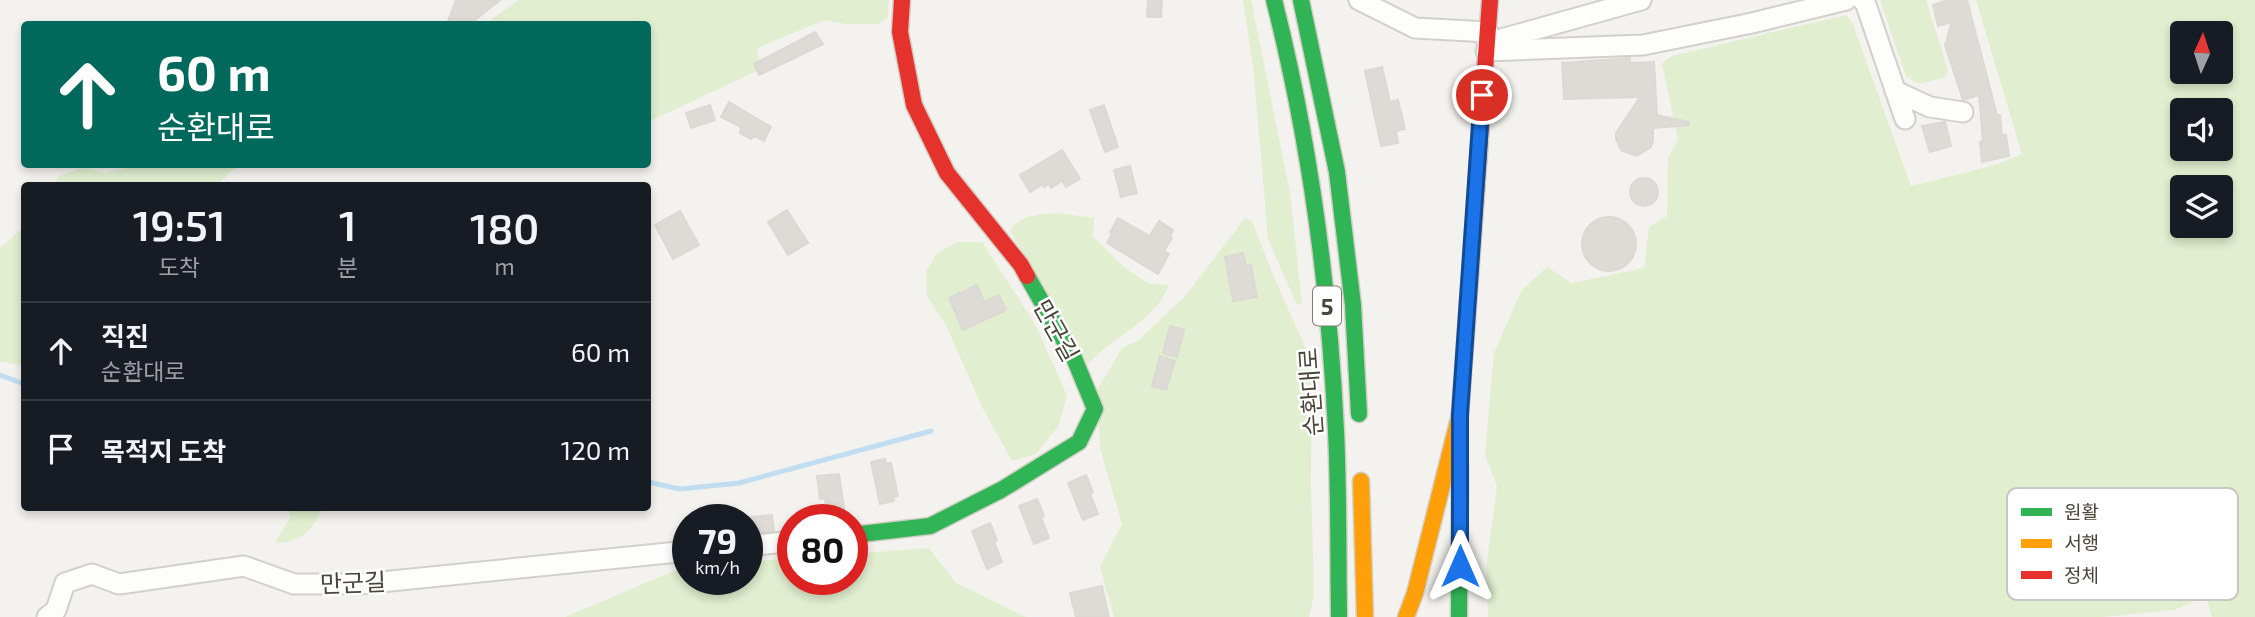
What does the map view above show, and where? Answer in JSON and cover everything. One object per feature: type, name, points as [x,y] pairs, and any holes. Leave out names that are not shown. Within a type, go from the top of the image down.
[{"type":"main road","name":"만군길","points":[[868,533],[930,526],[1001,490],[1079,442],[1095,409],[1074,358],[1021,265],[947,173],[914,105],[900,32],[902,0]]},
{"type":"main road","name":"순환대로","points":[[1274,0],[1313,183],[1327,307],[1336,432],[1339,617]]},
{"type":"main road","name":"순환대로","points":[[1301,0],[1337,172],[1353,305],[1359,426]]},
{"type":"main road","points":[[1459,617],[1460,414],[1490,0]]},
{"type":"main road","points":[[1406,617],[1415,593],[1460,414]]},
{"type":"main road","points":[[1361,467],[1365,617]]},
{"type":"street","points":[[1359,0],[1415,28],[1487,42],[1643,45],[1752,23],[1846,0]]},
{"type":"street","points":[[1487,42],[1641,0]]},
{"type":"street","points":[[1862,0],[1865,2],[1905,119]]},
{"type":"street","points":[[1895,91],[1930,107],[1963,112]]},
{"type":"street","name":"만군길","points":[[47,617],[56,610],[65,583],[92,574],[119,584],[244,566],[294,584],[360,584],[672,553]]},
{"type":"green space","points":[[518,0],[889,0],[888,17],[878,24],[845,24],[825,20],[757,48],[761,69],[651,121],[651,21],[490,21]]},
{"type":"green space","points":[[1243,0],[1251,0],[1290,193],[1302,303],[1297,305],[1268,239],[1254,74]]},
{"type":"green space","points":[[1880,0],[1926,0],[1948,71],[1946,77],[1918,84],[1906,76]]},
{"type":"green space","points":[[1976,0],[2255,0],[2255,617],[2212,617],[2207,600],[2238,600],[2238,488],[2007,488],[2007,600],[2197,600],[2175,610],[2103,617],[1488,617],[1486,570],[1497,486],[1485,455],[1494,353],[1521,291],[1547,267],[1572,283],[1644,268],[1649,227],[1667,216],[1668,159],[1678,139],[1662,63],[1672,56],[1846,15],[1852,22],[1911,186],[1995,165],[2022,154]]},
{"type":"green space","points":[[83,168],[105,173],[126,168],[236,168],[219,182],[56,182],[59,176]]},
{"type":"green space","points":[[1057,213],[1094,218],[1093,236],[1124,267],[1149,284],[1169,285],[1154,309],[1144,319],[1088,364],[1010,231],[1025,218]]},
{"type":"green space","points":[[1245,218],[1252,221],[1312,362],[1314,595],[1309,617],[1114,617],[1100,567],[1122,524],[1100,448],[1098,389],[1122,348],[1139,340],[1187,294]]},
{"type":"green space","points":[[21,230],[21,365],[0,361],[0,248]]},
{"type":"green space","points":[[957,242],[982,242],[1035,324],[1067,395],[1059,425],[1036,454],[1012,461],[982,407],[947,327],[927,296],[926,272],[937,253]]},
{"type":"green space","points":[[288,511],[321,511],[315,523],[305,534],[292,541],[275,543],[291,516]]},
{"type":"green space","points":[[929,548],[956,583],[1026,617],[565,617],[672,572],[672,595],[763,595],[763,561],[777,559],[777,595],[868,595],[868,553]]},
{"type":"building","points":[[456,0],[500,0],[474,21],[448,21]]},
{"type":"building","points":[[1148,0],[1162,0],[1161,17],[1147,17]]},
{"type":"building","points":[[1948,0],[1967,0],[1997,115],[2000,115],[2002,135],[2006,135],[2009,156],[1982,162],[1979,95],[1963,100],[1945,45],[1952,22],[1938,26],[1933,5]]},
{"type":"building","points":[[815,32],[823,44],[759,75],[754,64]]},
{"type":"building","points":[[1630,58],[1630,63],[1654,62],[1657,115],[1689,122],[1689,125],[1653,128],[1651,147],[1637,156],[1622,151],[1616,133],[1640,97],[1564,99],[1562,63]]},
{"type":"building","points":[[1382,67],[1390,102],[1398,100],[1405,129],[1396,131],[1398,143],[1381,146],[1365,71]]},
{"type":"building","points":[[729,102],[771,127],[764,141],[754,136],[751,139],[740,133],[741,127],[721,117]]},
{"type":"building","points":[[710,105],[715,120],[691,128],[686,113]]},
{"type":"building","points":[[1104,105],[1118,147],[1105,152],[1090,110]]},
{"type":"building","points":[[1945,122],[1951,146],[1930,152],[1922,126]]},
{"type":"building","points":[[1062,150],[1080,179],[1066,187],[1062,181],[1051,188],[1049,184],[1044,187],[1043,184],[1030,192],[1020,175]]},
{"type":"building","points":[[1130,166],[1137,193],[1121,197],[1114,170]]},
{"type":"building","points":[[1644,178],[1654,182],[1658,192],[1654,202],[1644,206],[1634,202],[1630,192],[1634,182]]},
{"type":"building","points":[[787,210],[808,243],[788,255],[768,222]]},
{"type":"building","points":[[680,211],[699,245],[673,259],[655,225]]},
{"type":"building","points":[[1609,217],[1628,225],[1636,244],[1628,263],[1609,271],[1590,263],[1582,244],[1590,225]]},
{"type":"building","points":[[1118,218],[1149,237],[1159,221],[1173,230],[1170,236],[1172,238],[1164,251],[1169,254],[1158,274],[1107,243]]},
{"type":"building","points":[[1243,253],[1246,266],[1251,265],[1257,297],[1233,301],[1225,257]]},
{"type":"building","points":[[977,285],[984,302],[999,295],[1006,310],[963,330],[949,298]]},
{"type":"building","points":[[1170,326],[1184,330],[1177,357],[1163,353]]},
{"type":"building","points":[[1160,356],[1175,361],[1166,390],[1152,386]]},
{"type":"building","points":[[885,459],[886,464],[891,463],[898,496],[893,497],[894,501],[880,504],[871,462]]},
{"type":"building","points":[[839,474],[843,504],[826,504],[825,498],[820,499],[817,476]]},
{"type":"building","points":[[1086,475],[1098,514],[1083,520],[1068,483]]},
{"type":"building","points":[[1037,499],[1049,538],[1034,544],[1019,506]]},
{"type":"building","points":[[772,515],[774,531],[763,532],[763,516]]},
{"type":"building","points":[[990,523],[1002,562],[987,569],[972,531]]},
{"type":"building","points":[[1102,586],[1109,617],[1076,617],[1070,593]]},
{"type":"waterway","points":[[0,375],[21,383]]},
{"type":"waterway","points":[[651,483],[680,489],[739,483],[931,431]]},
{"type":"traffic: fast","points":[[1274,0],[1308,160],[1323,268],[1336,431],[1339,617]]},
{"type":"traffic: fast","points":[[1301,0],[1337,172],[1353,305],[1359,414]]},
{"type":"traffic: fast","points":[[868,533],[930,526],[1001,490],[1079,442],[1095,409],[1074,358],[1027,276]]},
{"type":"traffic: fast","points":[[1459,617],[1460,467]]},
{"type":"traffic: slow","points":[[1406,617],[1415,593],[1460,414]]},
{"type":"traffic: slow","points":[[1361,481],[1365,617]]},
{"type":"traffic: jam","points":[[902,0],[900,32],[914,105],[947,173],[1027,276]]},
{"type":"traffic: jam","points":[[1460,414],[1490,0]]},
{"type":"route","points":[[1460,566],[1460,414],[1482,95]]}]
